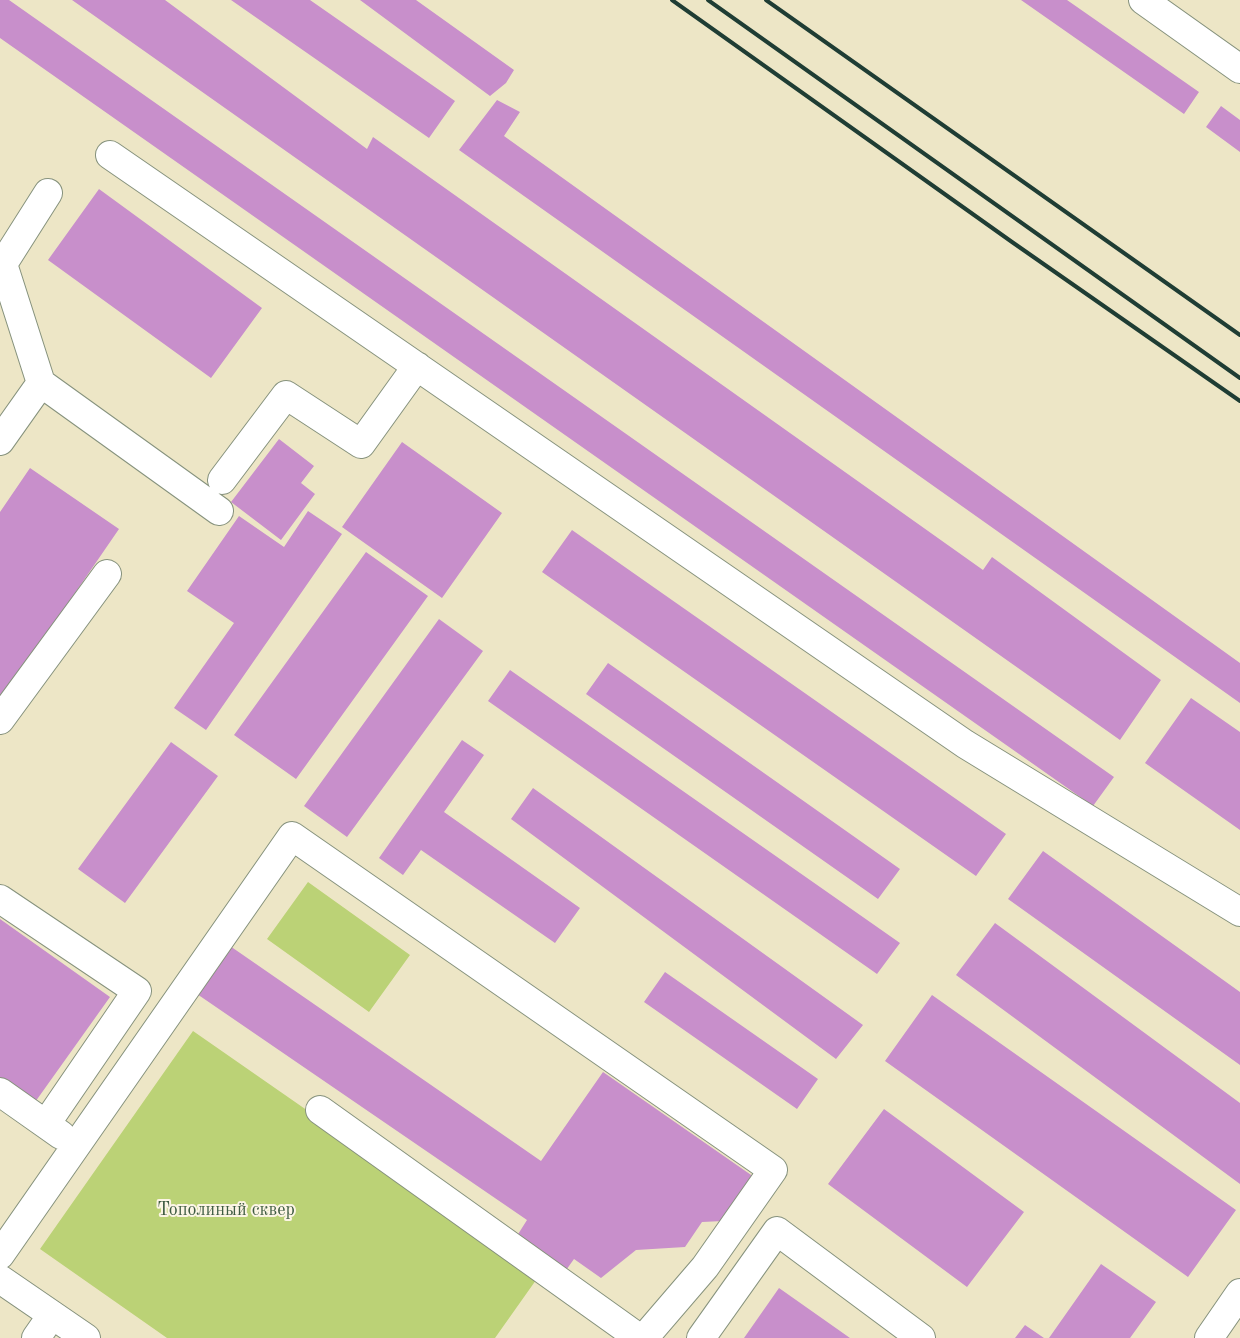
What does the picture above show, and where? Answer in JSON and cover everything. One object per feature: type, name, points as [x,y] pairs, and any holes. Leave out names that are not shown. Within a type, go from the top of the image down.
[{"type":"street","points":[[1143,0],[1240,69]]},
{"type":"street","points":[[110,155],[965,744],[1240,912]]},
{"type":"street","points":[[48,193],[3,264],[41,383],[219,511]]},
{"type":"street","points":[[222,480],[286,395],[361,444],[417,366]]},
{"type":"street","points":[[0,441],[41,383]]},
{"type":"street","points":[[0,720],[106,574]]},
{"type":"street","points":[[0,1255],[292,836],[773,1170],[705,1266],[644,1338]]},
{"type":"street","points":[[0,898],[136,991],[46,1124]]},
{"type":"street","points":[[0,1092],[76,1146]]},
{"type":"street","points":[[320,1110],[639,1338]]},
{"type":"street","points":[[700,1338],[776,1231],[920,1338]]},
{"type":"street","points":[[0,1279],[86,1338]]},
{"type":"street","points":[[1209,1338],[1240,1293]]},
{"type":"street","points":[[36,1338],[52,1315]]},
{"type":"green space","points":[[308,882],[410,955],[369,1012],[267,939]]},
{"type":"green space","name":"Тополиный сквер","points":[[193,1031],[541,1273],[495,1338],[167,1338],[40,1249]]},
{"type":"building","points":[[0,0],[9,0],[1114,777],[1093,806],[0,38]]},
{"type":"building","points":[[72,0],[165,0],[367,149],[373,137],[983,570],[992,557],[1161,680],[1120,740]]},
{"type":"building","points":[[231,0],[310,0],[455,101],[429,138]]},
{"type":"building","points":[[360,0],[416,0],[514,70],[506,83],[490,96]]},
{"type":"building","points":[[1021,0],[1067,0],[1199,92],[1184,114]]},
{"type":"building","points":[[497,100],[520,112],[504,136],[1240,663],[1240,703],[459,150]]},
{"type":"building","points":[[1221,106],[1240,120],[1240,152],[1206,127]]},
{"type":"building","points":[[99,189],[262,308],[211,378],[48,260]]},
{"type":"building","points":[[279,439],[314,466],[301,483],[315,494],[281,540],[231,502]]},
{"type":"building","points":[[402,442],[502,513],[442,598],[342,527]]},
{"type":"building","points":[[30,468],[119,529],[0,702],[0,512]]},
{"type":"building","points":[[308,511],[342,534],[206,730],[174,708],[234,623],[187,591],[239,516],[284,547]]},
{"type":"building","points":[[572,530],[1006,834],[976,876],[542,572]]},
{"type":"building","points":[[366,552],[428,596],[296,779],[234,735]]},
{"type":"building","points":[[439,619],[483,651],[347,837],[304,806]]},
{"type":"building","points":[[608,663],[900,869],[878,899],[586,694]]},
{"type":"building","points":[[510,670],[900,943],[877,974],[488,701]]},
{"type":"building","points":[[1191,698],[1240,732],[1240,830],[1145,763]]},
{"type":"building","points":[[462,740],[484,755],[444,812],[580,908],[555,943],[421,850],[403,875],[379,858]]},
{"type":"building","points":[[171,742],[218,776],[125,903],[78,869]]},
{"type":"building","points":[[533,788],[863,1025],[836,1059],[511,819]]},
{"type":"building","points":[[1043,851],[1240,992],[1240,1065],[1008,899]]},
{"type":"building","points":[[0,919],[110,997],[33,1105],[0,1082]]},
{"type":"building","points":[[995,923],[1240,1103],[1240,1184],[956,975]]},
{"type":"building","points":[[230,946],[541,1161],[603,1072],[754,1177],[723,1221],[702,1222],[685,1247],[636,1250],[601,1278],[574,1259],[564,1273],[515,1239],[527,1220],[197,994]]},
{"type":"building","points":[[665,972],[818,1079],[797,1109],[644,1002]]},
{"type":"building","points":[[932,995],[1236,1210],[1188,1277],[885,1061]]},
{"type":"building","points":[[884,1109],[1024,1212],[967,1287],[828,1184]]},
{"type":"building","points":[[1101,1264],[1156,1302],[1130,1338],[1049,1338]]},
{"type":"building","points":[[779,1288],[850,1338],[744,1338]]},
{"type":"building","points":[[1025,1325],[1044,1338],[1015,1338]]},
{"type":"railway","points":[[672,0],[1012,242],[1240,401]]},
{"type":"railway","points":[[708,0],[1240,378]]},
{"type":"railway","points":[[766,0],[1240,335]]}]
